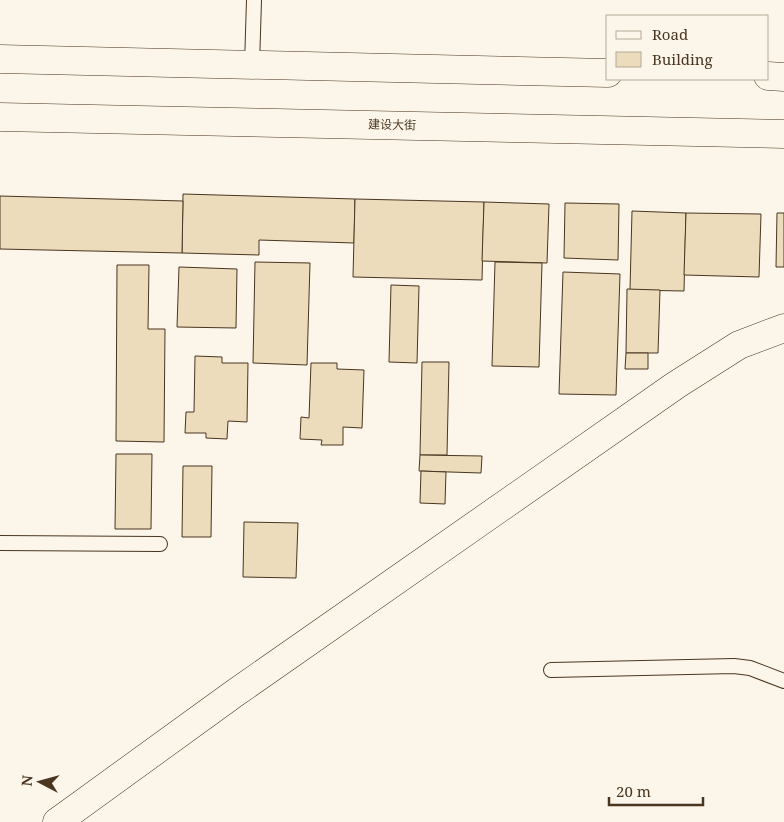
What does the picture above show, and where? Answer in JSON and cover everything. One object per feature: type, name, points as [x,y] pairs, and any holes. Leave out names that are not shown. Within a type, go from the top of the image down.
[{"type":"main road","points":[[0,60],[606,73]]},
{"type":"main road","points":[[769,76],[784,76]]},
{"type":"main road","name":"建设大街","points":[[0,117],[784,134]]},
{"type":"main road","points":[[57,822],[235,693],[676,385],[739,345],[784,328]]},
{"type":"lane","points":[[252,65],[254,0]]},
{"type":"lane","points":[[0,543],[160,544]]},
{"type":"lane","points":[[550,670],[734,666],[750,668],[784,681]]},
{"type":"building","points":[[183,194],[355,199],[354,243],[259,240],[259,255],[182,253]]},
{"type":"building","points":[[0,196],[183,201],[182,253],[0,249]]},
{"type":"building","points":[[355,199],[484,202],[482,280],[353,277]]},
{"type":"building","points":[[484,202],[549,204],[547,263],[482,261]]},
{"type":"building","points":[[565,203],[619,204],[618,260],[564,258]]},
{"type":"building","points":[[632,211],[686,213],[684,291],[630,290]]},
{"type":"building","points":[[686,213],[761,214],[759,277],[684,275]]},
{"type":"building","points":[[777,213],[784,213],[784,267],[776,267]]},
{"type":"building","points":[[255,262],[310,263],[307,365],[253,363]]},
{"type":"building","points":[[495,262],[542,263],[539,367],[492,366]]},
{"type":"building","points":[[117,265],[149,265],[148,329],[165,329],[164,442],[116,441]]},
{"type":"building","points":[[179,267],[237,269],[236,328],[177,327]]},
{"type":"building","points":[[563,272],[620,274],[616,395],[559,394]]},
{"type":"building","points":[[391,285],[419,286],[417,363],[389,362]]},
{"type":"building","points":[[627,289],[660,290],[658,353],[626,353]]},
{"type":"building","points":[[626,353],[648,353],[648,369],[625,369]]},
{"type":"building","points":[[195,356],[222,357],[222,363],[248,363],[247,422],[228,421],[227,439],[206,438],[206,433],[185,433],[186,412],[194,412]]},
{"type":"building","points":[[422,362],[449,362],[447,455],[420,455]]},
{"type":"building","points":[[311,363],[337,363],[337,369],[364,370],[362,428],[343,427],[343,445],[321,445],[322,440],[300,439],[301,417],[309,418]]},
{"type":"building","points":[[116,454],[152,454],[151,529],[115,529]]},
{"type":"building","points":[[420,455],[482,456],[481,473],[419,471]]},
{"type":"building","points":[[183,466],[212,466],[211,537],[182,537]]},
{"type":"building","points":[[421,471],[446,472],[445,504],[420,503]]},
{"type":"building","points":[[244,522],[298,523],[296,578],[243,577]]}]
